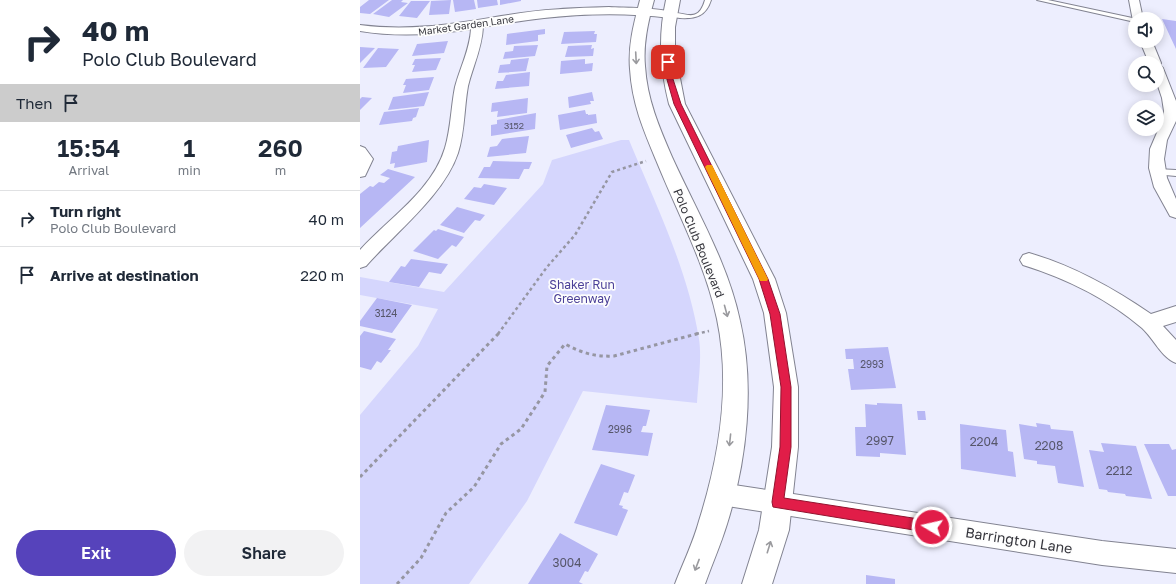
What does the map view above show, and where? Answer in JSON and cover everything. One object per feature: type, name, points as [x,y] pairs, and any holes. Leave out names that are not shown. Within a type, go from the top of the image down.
[{"type":"street","points":[[1134,0],[1135,12]]},
{"type":"street","name":"Market Garden Lane","points":[[360,28],[408,32],[477,25],[508,18],[547,15],[567,20],[671,8]]},
{"type":"street","points":[[671,8],[666,49],[669,76],[677,104],[764,279],[775,314],[786,387],[785,447],[774,530],[757,584]]},
{"type":"street","name":"Polo Club Boulevard","points":[[644,10],[635,51],[637,80],[644,111],[720,290],[729,327],[734,387],[730,443],[721,494],[716,514],[690,584]]},
{"type":"street","points":[[360,261],[367,244],[431,189],[444,171],[454,144],[458,105],[464,79],[477,38],[477,25]]},
{"type":"street","points":[[1164,84],[1168,93],[1170,118],[1159,141],[1157,172],[1168,199],[1176,212]]},
{"type":"street","points":[[360,151],[366,159],[360,172]]},
{"type":"street","points":[[1029,260],[1050,266],[1107,294],[1149,323],[1176,354]]},
{"type":"street","points":[[1149,323],[1176,314]]},
{"type":"street","name":"Barrington Lane","points":[[721,494],[1102,553],[1176,561]]},
{"type":"lane","points":[[671,8],[694,16],[702,14],[706,8],[708,0]]},
{"type":"lane","points":[[1040,0],[1128,17]]},
{"type":"lane","points":[[1157,172],[1176,173]]},
{"type":"path","points":[[360,477],[499,333],[547,267],[575,235],[612,172],[643,162]]},
{"type":"path","points":[[397,584],[421,558],[446,513],[474,487],[501,444],[521,429],[546,392],[547,366],[565,344],[589,356],[608,357],[665,344],[701,332],[729,327]]},
{"type":"green space","name":"Shaker Run Greenway","points":[[621,140],[629,140],[670,238],[687,288],[694,313],[700,346],[697,403],[583,391],[527,501],[469,584],[360,584],[360,415],[418,346],[438,309],[360,295],[360,277],[444,292],[543,184],[552,160]]},
{"type":"building","points":[[369,0],[389,0],[370,14],[360,13],[360,7]]},
{"type":"building","points":[[392,0],[403,0],[401,2],[408,3],[389,17],[373,14]]},
{"type":"building","points":[[451,0],[449,14],[429,15],[431,1]]},
{"type":"building","points":[[453,0],[474,0],[476,9],[455,12]]},
{"type":"building","points":[[477,0],[497,0],[498,5],[478,8]]},
{"type":"building","points":[[500,0],[521,0],[521,1],[500,5]]},
{"type":"building","points":[[411,1],[430,1],[417,18],[399,16]]},
{"type":"building","points":[[1164,19],[1176,21],[1176,49],[1164,23]]},
{"type":"building","points":[[545,29],[545,34],[538,35],[538,41],[506,45],[507,34]]},
{"type":"building","points":[[595,31],[594,34],[597,34],[596,42],[561,44],[564,32]]},
{"type":"building","points":[[448,41],[444,53],[412,56],[417,44]]},
{"type":"building","points":[[538,45],[535,56],[503,59],[505,52],[513,51],[514,46]]},
{"type":"building","points":[[592,45],[591,49],[594,48],[593,56],[565,57],[568,46]]},
{"type":"building","points":[[360,47],[375,48],[360,63]]},
{"type":"building","points":[[378,48],[399,49],[386,67],[363,68]]},
{"type":"building","points":[[441,58],[436,70],[412,72],[415,65],[412,65],[415,59]]},
{"type":"building","points":[[529,58],[526,71],[498,73],[500,65],[510,64],[511,60]]},
{"type":"building","points":[[585,59],[585,64],[593,63],[592,71],[560,74],[561,61]]},
{"type":"building","points":[[530,72],[529,86],[495,89],[497,81],[503,81],[506,75]]},
{"type":"building","points":[[434,77],[429,90],[403,93],[406,85],[403,85],[406,79]]},
{"type":"building","points":[[429,92],[424,106],[388,110],[393,97]]},
{"type":"building","points":[[592,92],[594,101],[590,101],[591,104],[569,108],[568,97]]},
{"type":"building","points":[[362,97],[372,98],[360,110],[360,99]]},
{"type":"building","points":[[528,98],[527,113],[497,117],[498,111],[491,112],[492,103]]},
{"type":"building","points":[[419,108],[416,117],[413,118],[412,121],[379,125],[384,112]]},
{"type":"building","points":[[585,110],[586,114],[588,115],[596,114],[597,123],[560,130],[558,115]]},
{"type":"building","points":[[536,113],[535,129],[491,136],[491,125],[497,124],[497,120]]},
{"type":"building","points":[[592,128],[595,132],[599,131],[603,139],[571,148],[566,135]]},
{"type":"building","points":[[529,136],[526,153],[487,157],[490,147],[497,146],[502,139]]},
{"type":"building","points":[[429,140],[427,162],[394,168],[395,163],[390,164],[392,152],[397,151],[398,146]]},
{"type":"building","points":[[493,161],[532,162],[529,169],[524,169],[519,179],[478,178],[484,167],[490,167]]},
{"type":"building","points":[[388,169],[415,177],[360,228],[360,194],[370,186],[373,187],[379,182],[384,183],[390,178],[380,175]]},
{"type":"building","points":[[484,184],[507,188],[494,205],[464,199],[474,187],[481,188]]},
{"type":"building","points":[[457,207],[485,215],[480,221],[475,220],[464,233],[440,225]]},
{"type":"building","points":[[438,229],[464,237],[456,247],[452,245],[438,259],[413,251],[434,230],[436,231]]},
{"type":"building","points":[[411,259],[448,264],[441,274],[429,272],[419,287],[389,282],[401,266],[405,267]]},
{"type":"building","points":[[377,298],[412,305],[392,333],[360,326],[360,321]]},
{"type":"building","points":[[364,331],[396,339],[388,350],[391,350],[381,363],[377,361],[371,370],[360,367],[360,336]]},
{"type":"building","points":[[888,347],[896,388],[851,390],[848,369],[854,369],[853,359],[846,359],[845,349]]},
{"type":"building","points":[[877,403],[902,404],[906,455],[880,453],[880,457],[856,456],[855,427],[866,427],[865,404],[877,405]]},
{"type":"building","points":[[606,405],[650,410],[646,426],[643,426],[641,432],[653,433],[648,456],[592,450]]},
{"type":"building","points":[[917,411],[925,411],[926,420],[918,420]]},
{"type":"building","points":[[1036,423],[1050,425],[1051,429],[1073,431],[1084,487],[1058,483],[1055,466],[1037,464],[1037,461],[1024,459],[1019,424],[1037,427]]},
{"type":"building","points":[[960,424],[1006,430],[1008,451],[1013,452],[1016,477],[961,469]]},
{"type":"building","points":[[1101,443],[1136,446],[1152,499],[1126,496],[1125,494],[1108,492],[1107,490],[1099,489],[1089,450],[1104,452]]},
{"type":"building","points":[[1144,444],[1169,444],[1172,450],[1176,449],[1176,496],[1168,496]]},
{"type":"building","points":[[601,464],[635,475],[628,493],[624,492],[619,505],[628,510],[617,536],[574,523]]},
{"type":"building","points":[[560,533],[598,554],[588,572],[585,571],[579,582],[583,584],[528,584]]},
{"type":"building","points":[[866,575],[895,579],[895,584],[866,584]]},
{"type":"slow traffic","points":[[709,167],[764,279]]},
{"type":"route","points":[[668,62],[669,76],[677,104],[764,279],[775,314],[786,387],[785,447],[778,502],[932,527]]}]
